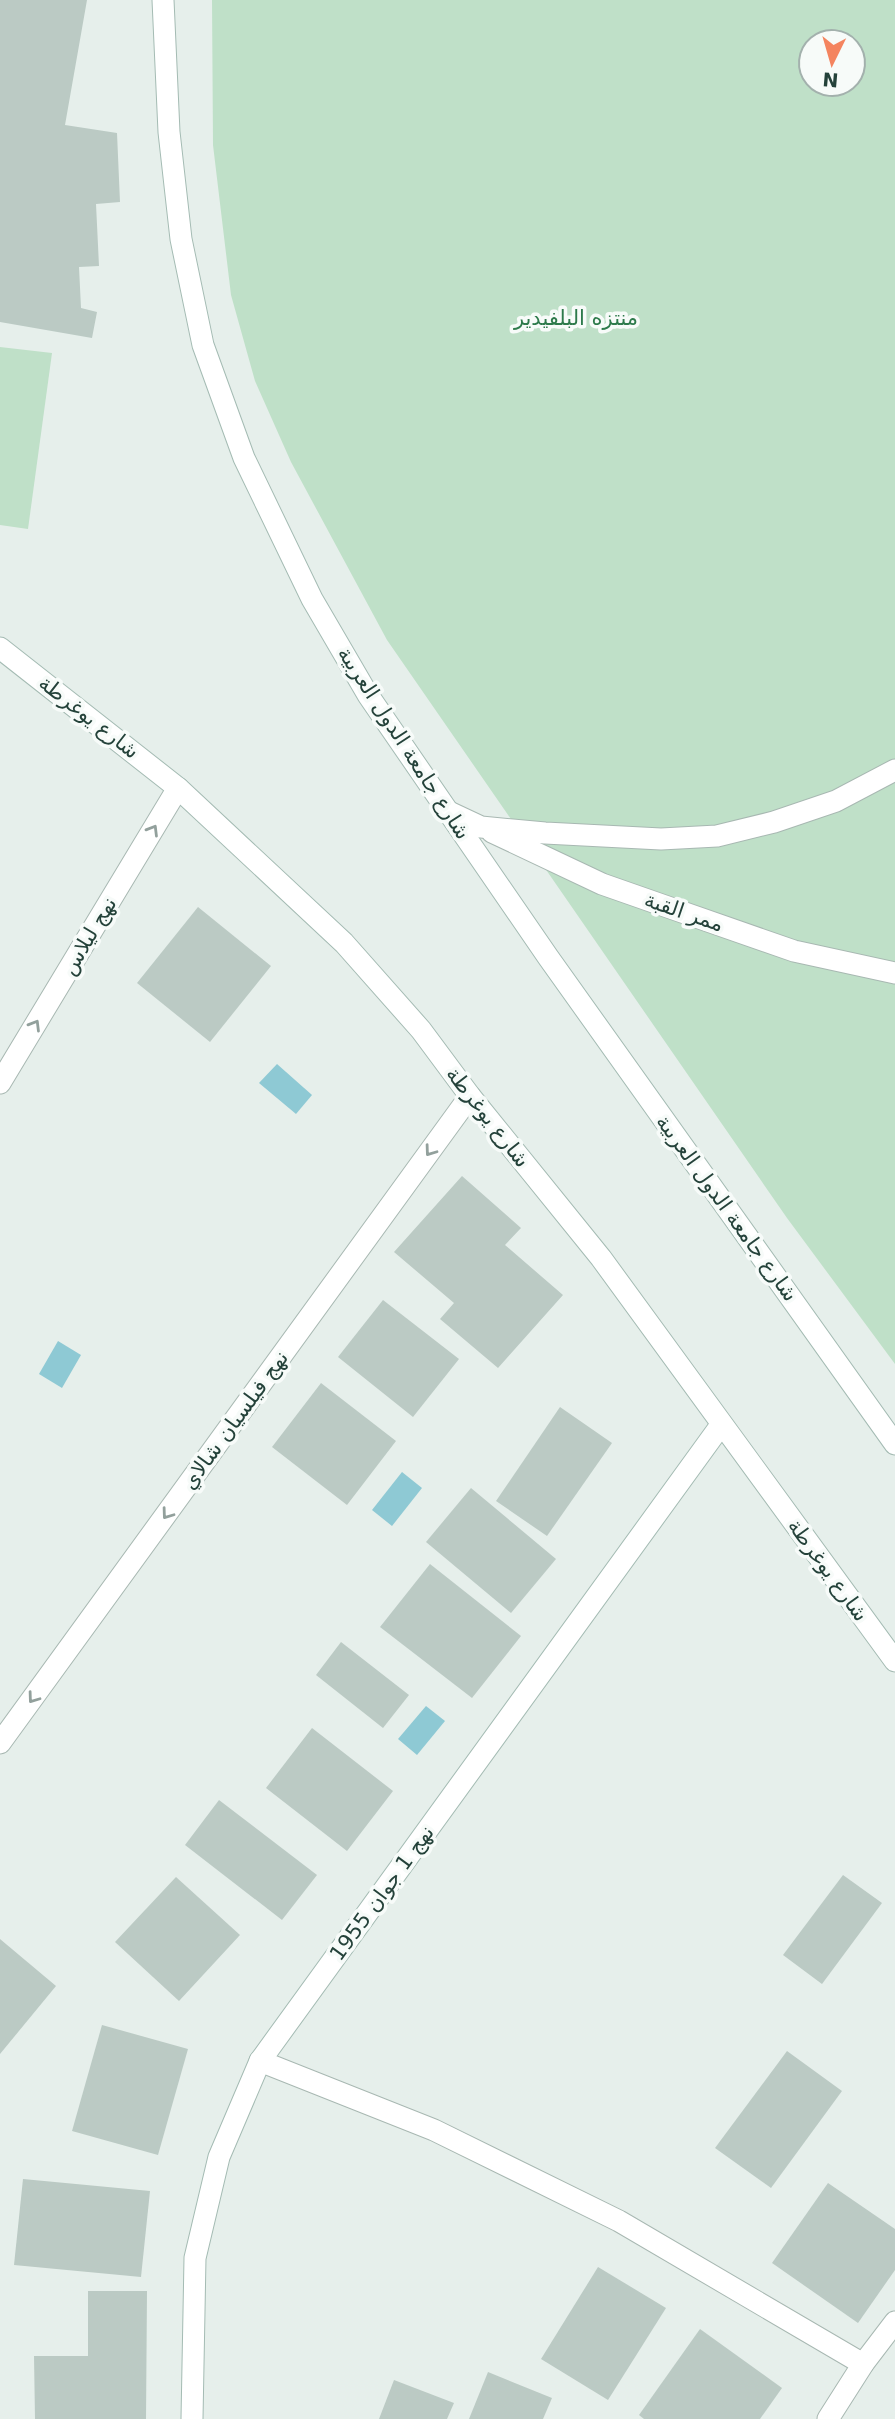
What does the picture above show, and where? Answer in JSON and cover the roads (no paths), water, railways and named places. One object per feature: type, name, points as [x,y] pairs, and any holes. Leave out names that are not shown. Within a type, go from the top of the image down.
[{"type":"street","name":"شارع جامعة الدول العربية","points":[[163,0],[169,132],[179,225],[203,345],[244,458],[312,599],[368,695],[548,957],[895,1444]]},
{"type":"street","name":"شارع يوغرطة","points":[[0,648],[178,788],[344,943],[421,1030],[470,1096],[601,1258],[895,1661]]},
{"type":"street","name":"ممر القبة","points":[[481,827],[661,839],[718,836],[836,802],[895,770]]},
{"type":"street","name":"نهج ليلاس","points":[[0,1083],[178,788]]},
{"type":"street","name":"ممر القبة","points":[[449,812],[602,884],[794,951],[895,973]]},
{"type":"street","name":"نهج فيلسيان شالاي","points":[[0,1743],[470,1096]]},
{"type":"street","name":"شارع جامعة الدول العربية","points":[[860,1394],[895,1430]]},
{"type":"street","name":"نهج 1 جوان 1955","points":[[192,2419],[195,2258],[219,2157],[260,2061],[721,1425]]},
{"type":"street","points":[[260,2061],[434,2130],[619,2221],[863,2364]]},
{"type":"street","points":[[828,2419],[863,2364],[895,2322]]},
{"type":"water","points":[[277,1064],[312,1095],[296,1114],[259,1083]]},
{"type":"water","points":[[58,1341],[81,1355],[62,1388],[39,1374]]},
{"type":"water","points":[[402,1472],[422,1488],[392,1526],[372,1510]]},
{"type":"water","points":[[426,1706],[445,1721],[417,1755],[398,1739]]},
{"type":"park label","name":"منتزه البلفيدير","points":[[576,318]]}]
